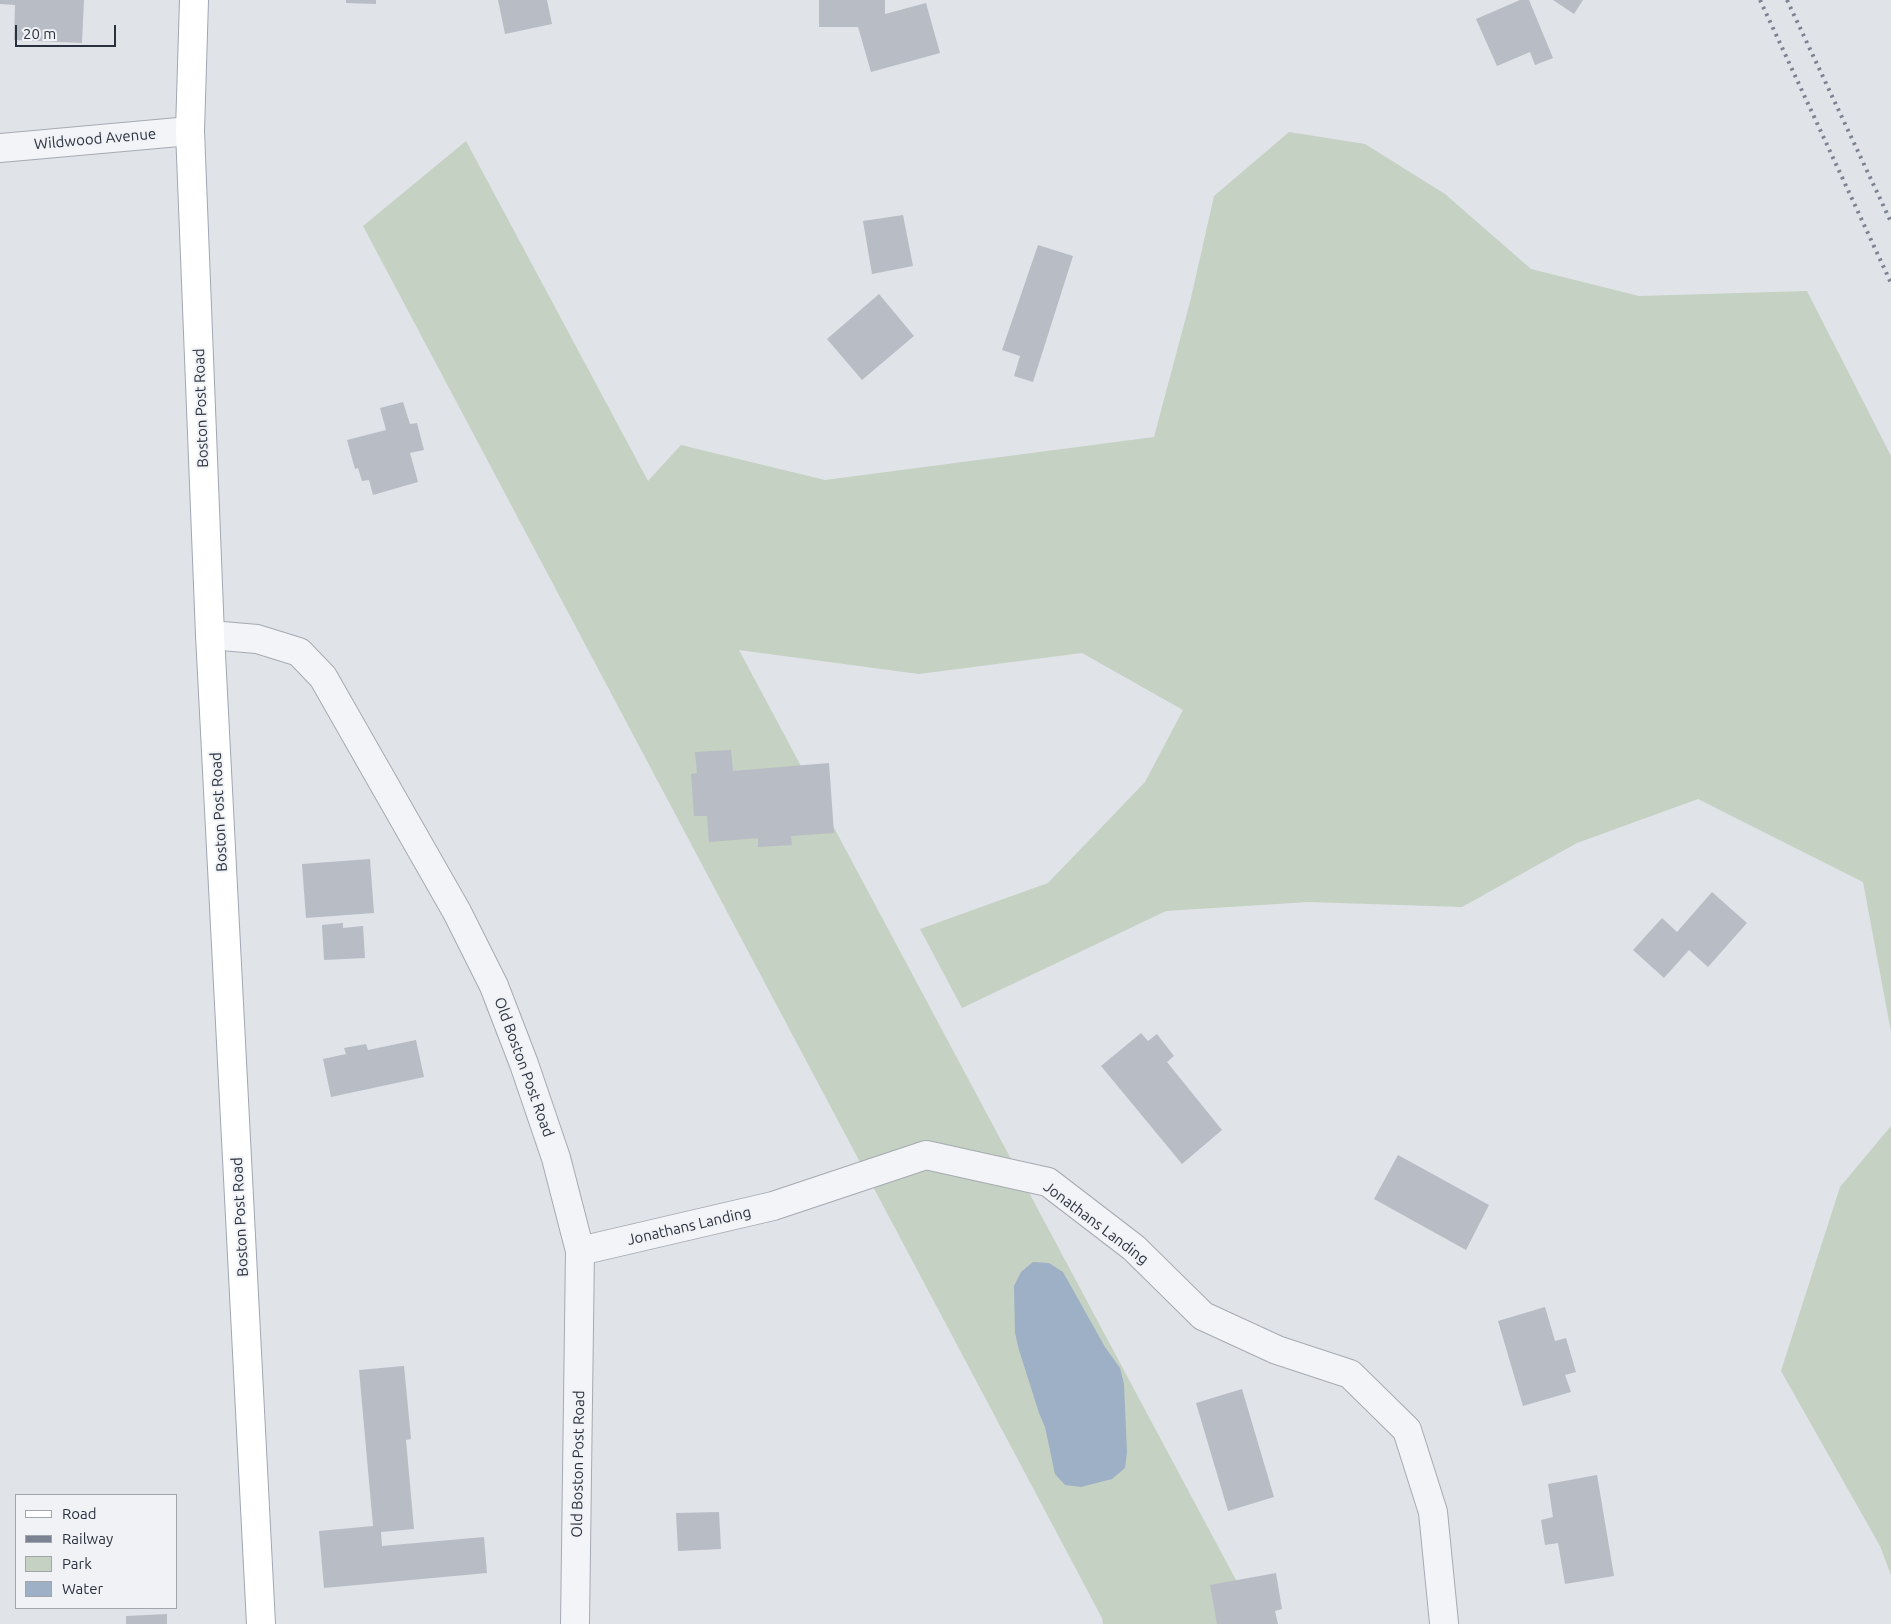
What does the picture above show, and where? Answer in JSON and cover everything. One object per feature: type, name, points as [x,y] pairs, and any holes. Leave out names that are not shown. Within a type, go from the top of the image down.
[{"type":"main road","name":"Boston Post Road","points":[[194,0],[190,131],[210,635],[261,1624]]},
{"type":"street","name":"Wildwood Avenue","points":[[0,148],[190,131]]},
{"type":"street","name":"Old Boston Post Road","points":[[210,635],[257,639],[299,652],[323,677],[457,912],[494,986],[524,1064],[556,1158],[580,1251],[575,1624]]},
{"type":"street","name":"Jonathans Landing","points":[[580,1251],[773,1206],[926,1155],[1048,1182],[1134,1248],[1203,1316],[1277,1350],[1350,1374],[1407,1430],[1433,1512],[1446,1624]]},
{"type":"green space","points":[[1289,132],[1365,144],[1445,194],[1531,269],[1639,296],[1807,291],[1891,456],[1891,1032],[1863,882],[1698,799],[1577,843],[1462,907],[1308,902],[1166,911],[962,1008],[920,929],[1048,883],[1145,782],[1183,710],[1082,653],[919,674],[739,650],[1236,1580],[1245,1624],[1103,1624],[1102,1618],[363,226],[466,141],[648,481],[681,445],[825,480],[1154,437],[1191,298],[1214,196]]},
{"type":"green space","points":[[1891,1126],[1891,1575],[1880,1546],[1781,1371],[1840,1187]]},
{"type":"water","points":[[1033,1262],[1049,1263],[1063,1272],[1105,1347],[1120,1368],[1124,1384],[1127,1452],[1125,1468],[1112,1479],[1081,1487],[1065,1485],[1055,1474],[1045,1427],[1015,1333],[1014,1286],[1021,1272]]},
{"type":"building","points":[[0,0],[84,0],[82,43],[14,40],[15,5],[0,4]]},
{"type":"building","points":[[346,0],[376,0],[376,4],[346,3]]},
{"type":"building","points":[[498,0],[547,0],[552,24],[505,34]]},
{"type":"building","points":[[819,0],[885,0],[885,14],[926,3],[940,53],[871,72],[858,27],[819,27]]},
{"type":"building","points":[[1520,0],[1529,0],[1553,58],[1535,65],[1530,52],[1497,66],[1476,19]]},
{"type":"building","points":[[1553,0],[1583,0],[1574,14]]},
{"type":"building","points":[[903,215],[913,266],[872,274],[863,221]]},
{"type":"building","points":[[1038,245],[1073,256],[1033,382],[1014,376],[1020,356],[1002,350]]},
{"type":"building","points":[[879,294],[914,336],[862,380],[827,339]]},
{"type":"building","points":[[403,402],[410,424],[417,423],[424,450],[410,453],[418,482],[373,495],[369,480],[362,481],[358,468],[355,469],[347,440],[386,430],[380,408]]},
{"type":"building","points":[[731,750],[733,771],[829,763],[834,833],[791,836],[792,845],[758,847],[758,838],[709,842],[707,816],[694,816],[691,774],[697,773],[695,752]]},
{"type":"building","points":[[370,859],[374,913],[306,918],[302,864]]},
{"type":"building","points":[[1712,892],[1747,923],[1708,967],[1689,950],[1664,978],[1633,950],[1662,918],[1677,932]]},
{"type":"building","points":[[343,923],[343,928],[363,926],[365,958],[324,960],[322,925]]},
{"type":"building","points":[[1141,1033],[1148,1041],[1157,1034],[1174,1056],[1167,1062],[1222,1130],[1182,1164],[1101,1066]]},
{"type":"building","points":[[416,1040],[424,1077],[331,1097],[323,1059],[346,1054],[344,1048],[366,1044],[368,1050]]},
{"type":"building","points":[[1398,1155],[1489,1205],[1466,1250],[1374,1199]]},
{"type":"building","points":[[1545,1307],[1555,1341],[1566,1338],[1576,1372],[1565,1375],[1571,1392],[1523,1406],[1498,1321]]},
{"type":"building","points":[[404,1366],[411,1439],[406,1440],[414,1529],[381,1532],[382,1546],[484,1537],[487,1573],[324,1588],[319,1531],[373,1526],[359,1370]]},
{"type":"building","points":[[1242,1389],[1274,1497],[1228,1511],[1196,1403]]},
{"type":"building","points":[[1597,1475],[1614,1576],[1565,1584],[1558,1543],[1545,1545],[1541,1520],[1553,1517],[1548,1484]]},
{"type":"building","points":[[719,1512],[721,1549],[678,1551],[676,1513]]},
{"type":"building","points":[[1276,1573],[1282,1609],[1275,1611],[1278,1624],[1217,1624],[1210,1585]]},
{"type":"building","points":[[167,1614],[167,1624],[126,1624],[126,1616]]},
{"type":"railway","points":[[1760,0],[1891,283]]},
{"type":"railway","points":[[1787,0],[1891,222]]}]
